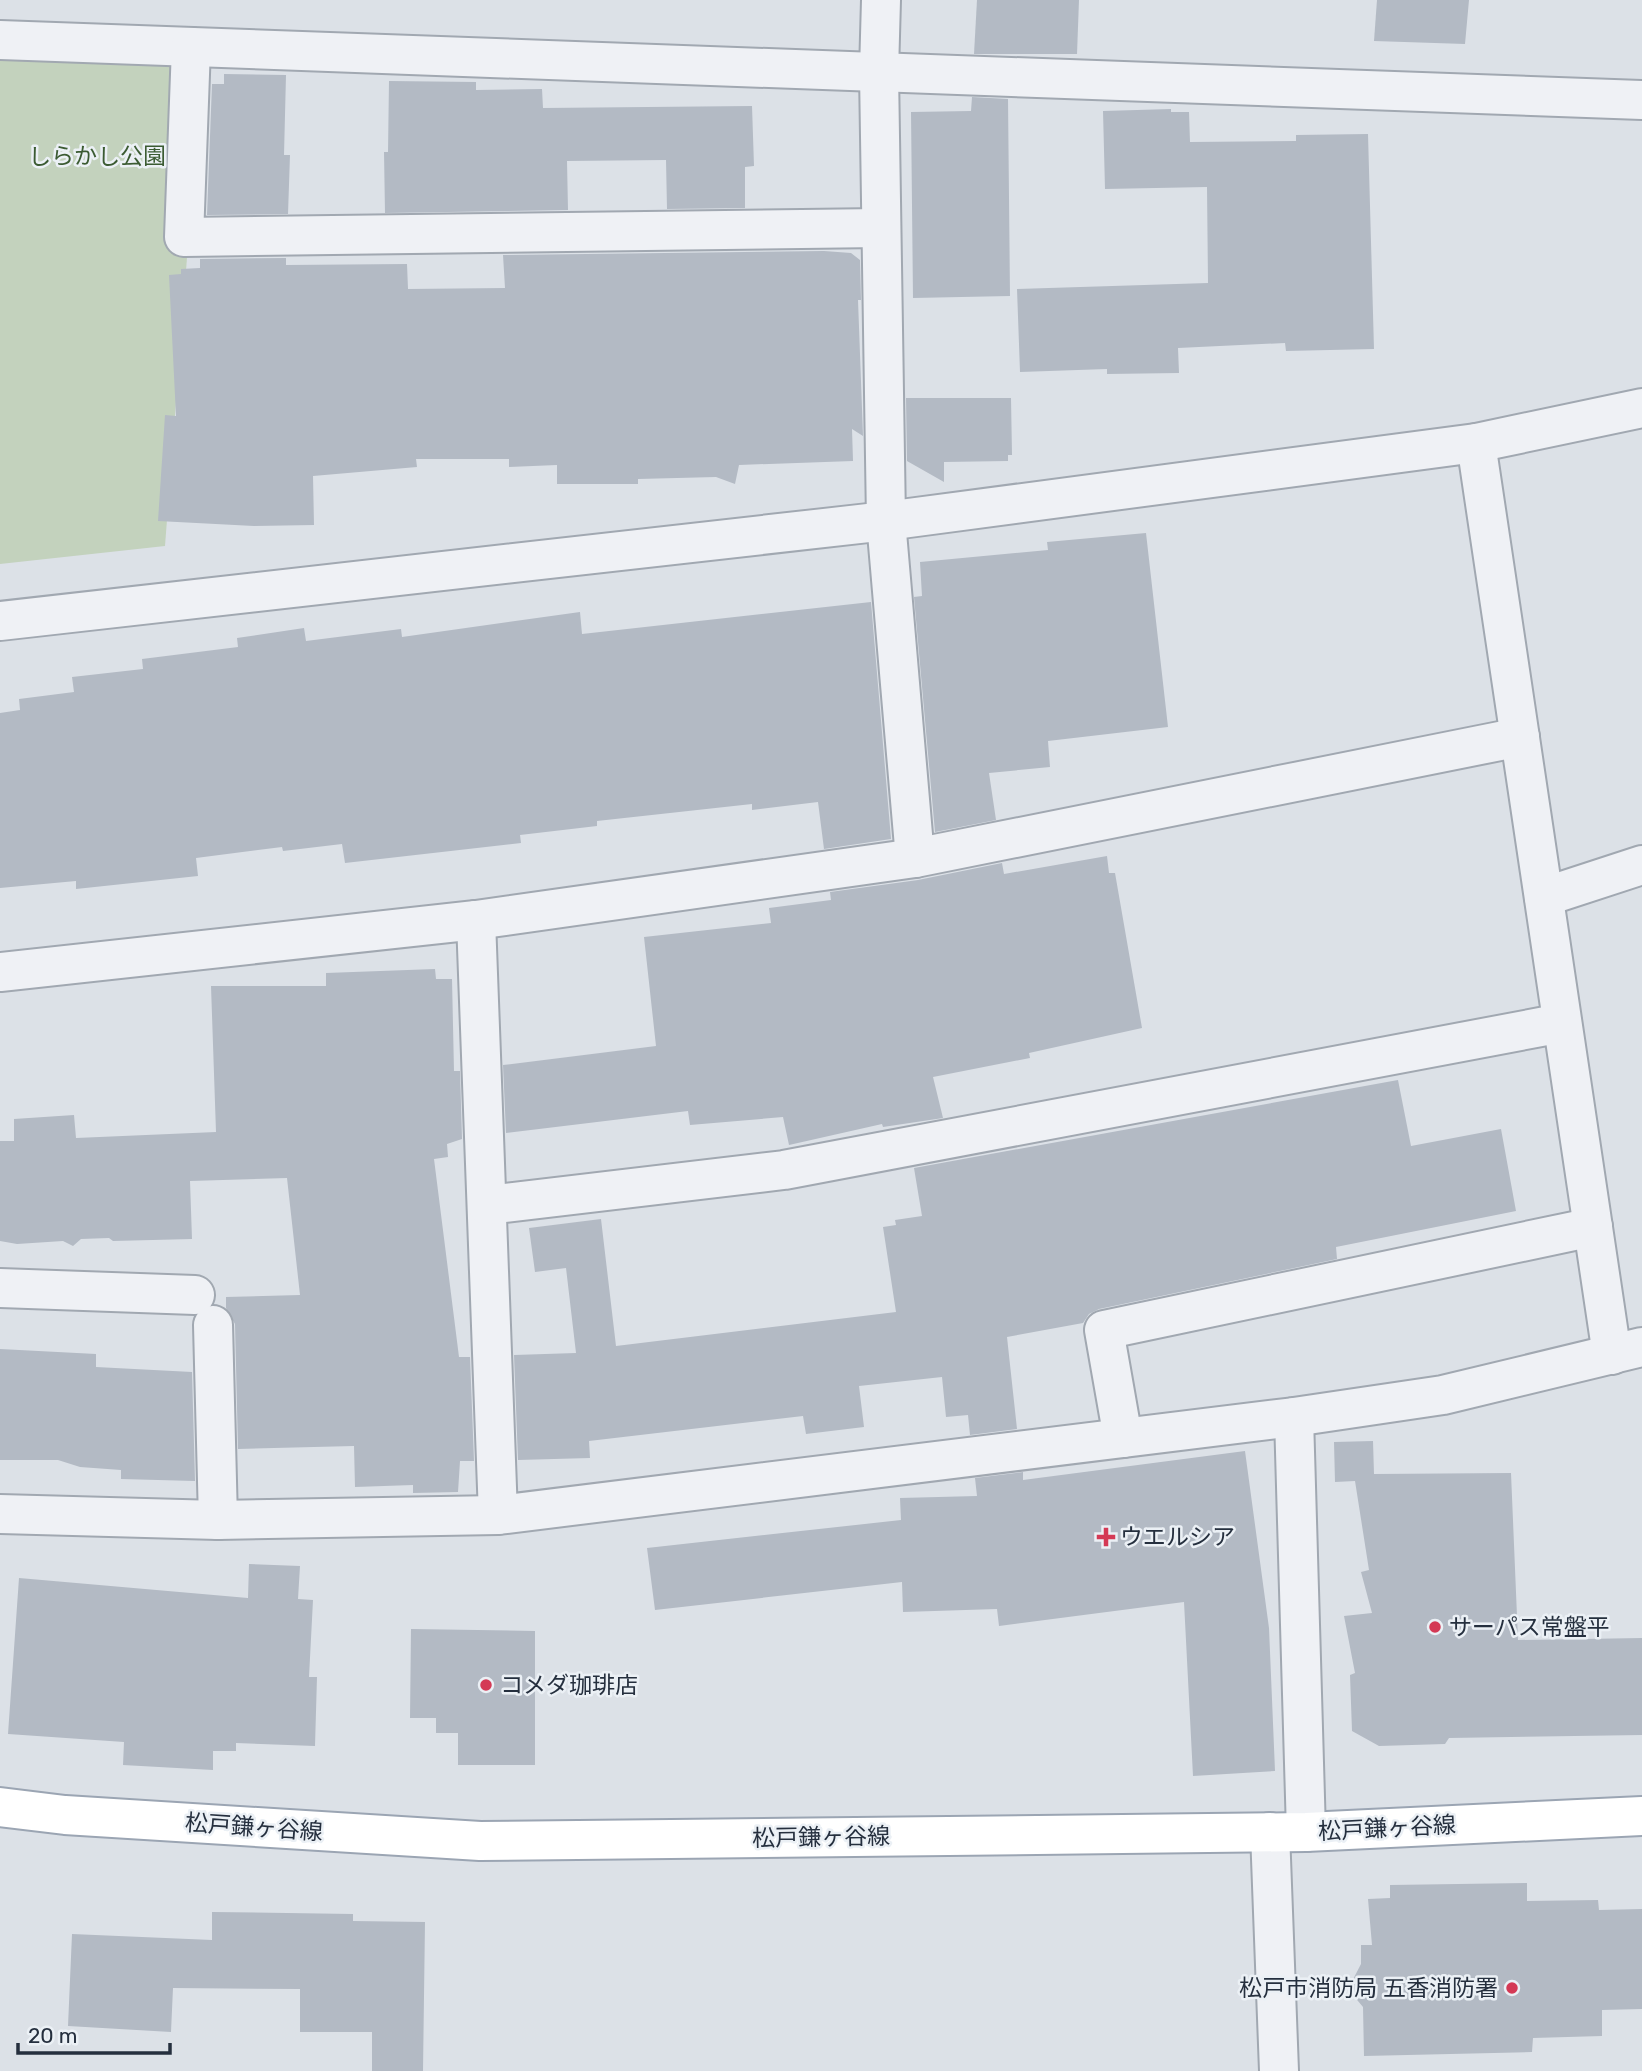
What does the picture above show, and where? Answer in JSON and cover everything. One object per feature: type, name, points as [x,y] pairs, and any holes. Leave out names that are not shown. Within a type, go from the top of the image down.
[{"type":"main road","name":"松戸鎌ヶ谷線","points":[[0,1807],[65,1815],[480,1842],[1288,1832],[1642,1816]]},
{"type":"street","points":[[881,0],[879,72],[886,521],[915,858]]},
{"type":"street","points":[[0,40],[1642,100]]},
{"type":"street","points":[[191,47],[184,236],[881,228]]},
{"type":"street","points":[[0,621],[886,521],[1476,443],[1642,408]]},
{"type":"street","points":[[0,1514],[218,1521],[498,1515],[1294,1417],[1443,1395],[1627,1351],[1592,1227],[1476,443]]},
{"type":"street","points":[[0,972],[476,920],[915,858],[1520,737]]},
{"type":"street","points":[[1544,897],[1642,865]]},
{"type":"street","points":[[476,920],[498,1515]]},
{"type":"street","points":[[487,1205],[784,1170],[1562,1023]]},
{"type":"street","points":[[1122,1438],[1104,1330],[1592,1227]]},
{"type":"street","points":[[0,1288],[204,1310],[218,1521]]},
{"type":"street","points":[[1279,2071],[1288,1832],[1294,1417]]},
{"type":"green space","name":"しらかし公園","points":[[0,57],[202,61],[165,546],[0,564]]},
{"type":"building","points":[[977,0],[1079,0],[1077,54],[974,54]]},
{"type":"building","points":[[1377,0],[1469,0],[1465,44],[1374,41]]},
{"type":"building","points":[[224,74],[286,75],[284,155],[290,155],[288,214],[207,215],[212,84],[224,84]]},
{"type":"building","points":[[389,81],[476,82],[476,90],[542,89],[543,108],[752,106],[754,166],[745,167],[745,208],[667,209],[666,160],[567,161],[568,210],[385,213],[384,152],[388,152]]},
{"type":"building","points":[[972,97],[1008,99],[1010,296],[913,298],[911,112],[971,111]]},
{"type":"building","points":[[1171,109],[1171,112],[1189,112],[1190,142],[1296,141],[1296,135],[1368,134],[1374,349],[1286,351],[1285,343],[1178,348],[1179,373],[1107,374],[1107,369],[1020,372],[1017,289],[1208,283],[1207,187],[1105,189],[1103,111]]},
{"type":"building","points":[[824,251],[851,253],[860,260],[861,300],[858,300],[863,436],[852,429],[853,461],[739,465],[735,484],[716,477],[638,479],[638,484],[557,484],[557,465],[509,467],[509,459],[416,459],[417,467],[313,476],[314,525],[254,526],[158,521],[165,415],[176,416],[169,275],[181,274],[181,269],[200,268],[200,259],[286,258],[286,265],[407,264],[408,289],[505,288],[503,255]]},
{"type":"building","points":[[906,398],[1011,398],[1012,455],[1008,455],[1008,461],[944,462],[944,482],[907,461]]},
{"type":"building","points":[[1146,533],[1168,727],[1048,741],[1050,767],[989,773],[996,820],[935,832],[914,597],[922,596],[920,562],[1048,550],[1047,542]]},
{"type":"building","points":[[871,602],[891,839],[824,849],[818,802],[752,810],[752,804],[597,821],[597,826],[520,835],[521,843],[345,863],[342,844],[283,851],[282,847],[196,858],[198,876],[76,889],[76,881],[0,888],[0,713],[20,710],[19,699],[74,692],[72,677],[143,669],[142,659],[238,647],[237,638],[304,628],[306,641],[401,629],[402,637],[580,612],[582,634]]},
{"type":"building","points":[[1107,856],[1109,873],[1115,873],[1142,1028],[1029,1053],[1030,1058],[933,1077],[943,1118],[883,1127],[882,1124],[789,1145],[783,1117],[690,1125],[688,1111],[506,1133],[503,1065],[656,1046],[644,937],[771,923],[769,908],[831,900],[830,892],[918,880],[1002,863],[1004,874]]},
{"type":"building","points":[[435,969],[436,979],[452,979],[454,1071],[460,1071],[462,1139],[447,1144],[448,1157],[434,1159],[459,1357],[470,1357],[474,1461],[460,1461],[458,1492],[413,1493],[413,1485],[355,1487],[354,1446],[238,1449],[235,1324],[226,1308],[226,1297],[300,1295],[287,1178],[190,1181],[192,1239],[81,1239],[73,1246],[63,1241],[17,1244],[0,1241],[0,1141],[14,1141],[14,1119],[74,1115],[76,1138],[216,1132],[211,986],[326,986],[326,973]]},
{"type":"building","points":[[1398,1080],[1411,1146],[1501,1129],[1516,1211],[1336,1247],[1337,1259],[1099,1309],[1089,1314],[1083,1323],[1007,1337],[1017,1429],[970,1435],[968,1415],[946,1417],[942,1377],[859,1386],[864,1427],[806,1434],[803,1416],[589,1441],[590,1458],[518,1460],[514,1355],[576,1353],[566,1268],[535,1272],[529,1228],[601,1219],[616,1346],[896,1312],[883,1227],[896,1225],[895,1220],[922,1216],[914,1168]]},
{"type":"building","points":[[0,1349],[96,1354],[96,1367],[192,1372],[195,1481],[121,1479],[121,1470],[80,1467],[58,1460],[0,1460]]},
{"type":"building","name":"サーパス常盤平","points":[[1373,1441],[1374,1474],[1511,1473],[1518,1640],[1642,1638],[1642,1735],[1449,1738],[1445,1744],[1379,1746],[1352,1731],[1350,1675],[1355,1673],[1344,1616],[1372,1613],[1361,1572],[1369,1570],[1355,1481],[1335,1482],[1334,1442]]},
{"type":"building","points":[[1245,1451],[1269,1628],[1275,1771],[1193,1776],[1184,1602],[999,1626],[997,1609],[903,1612],[902,1582],[655,1610],[647,1548],[901,1520],[900,1498],[977,1496],[975,1478],[1023,1472],[1023,1480]]},
{"type":"building","points":[[249,1564],[300,1566],[298,1599],[313,1600],[309,1677],[317,1677],[315,1746],[236,1743],[236,1751],[213,1751],[213,1770],[123,1765],[124,1742],[8,1734],[19,1578],[248,1598]]},
{"type":"building","points":[[411,1629],[535,1631],[535,1765],[458,1765],[458,1733],[436,1733],[436,1718],[410,1718]]},
{"type":"building","points":[[1527,1883],[1527,1901],[1598,1900],[1599,1910],[1642,1909],[1642,2009],[1602,2010],[1602,2036],[1533,2038],[1532,2052],[1364,2056],[1363,2007],[1348,1989],[1361,1964],[1361,1945],[1372,1945],[1368,1899],[1390,1898],[1390,1885]]},
{"type":"building","points":[[212,1912],[353,1914],[353,1921],[425,1922],[423,2071],[372,2071],[372,2032],[300,2032],[300,1989],[173,1988],[171,2032],[68,2026],[72,1934],[212,1940]]},
{"type":"place","name":"ウエルシア","points":[[1106,1537]]},
{"type":"place","name":"サーパス常盤平","points":[[1435,1627]]},
{"type":"place","name":"コメダ珈琲店","points":[[486,1685]]},
{"type":"place","name":"松戸市消防局 五香消防署","points":[[1512,1988]]}]
